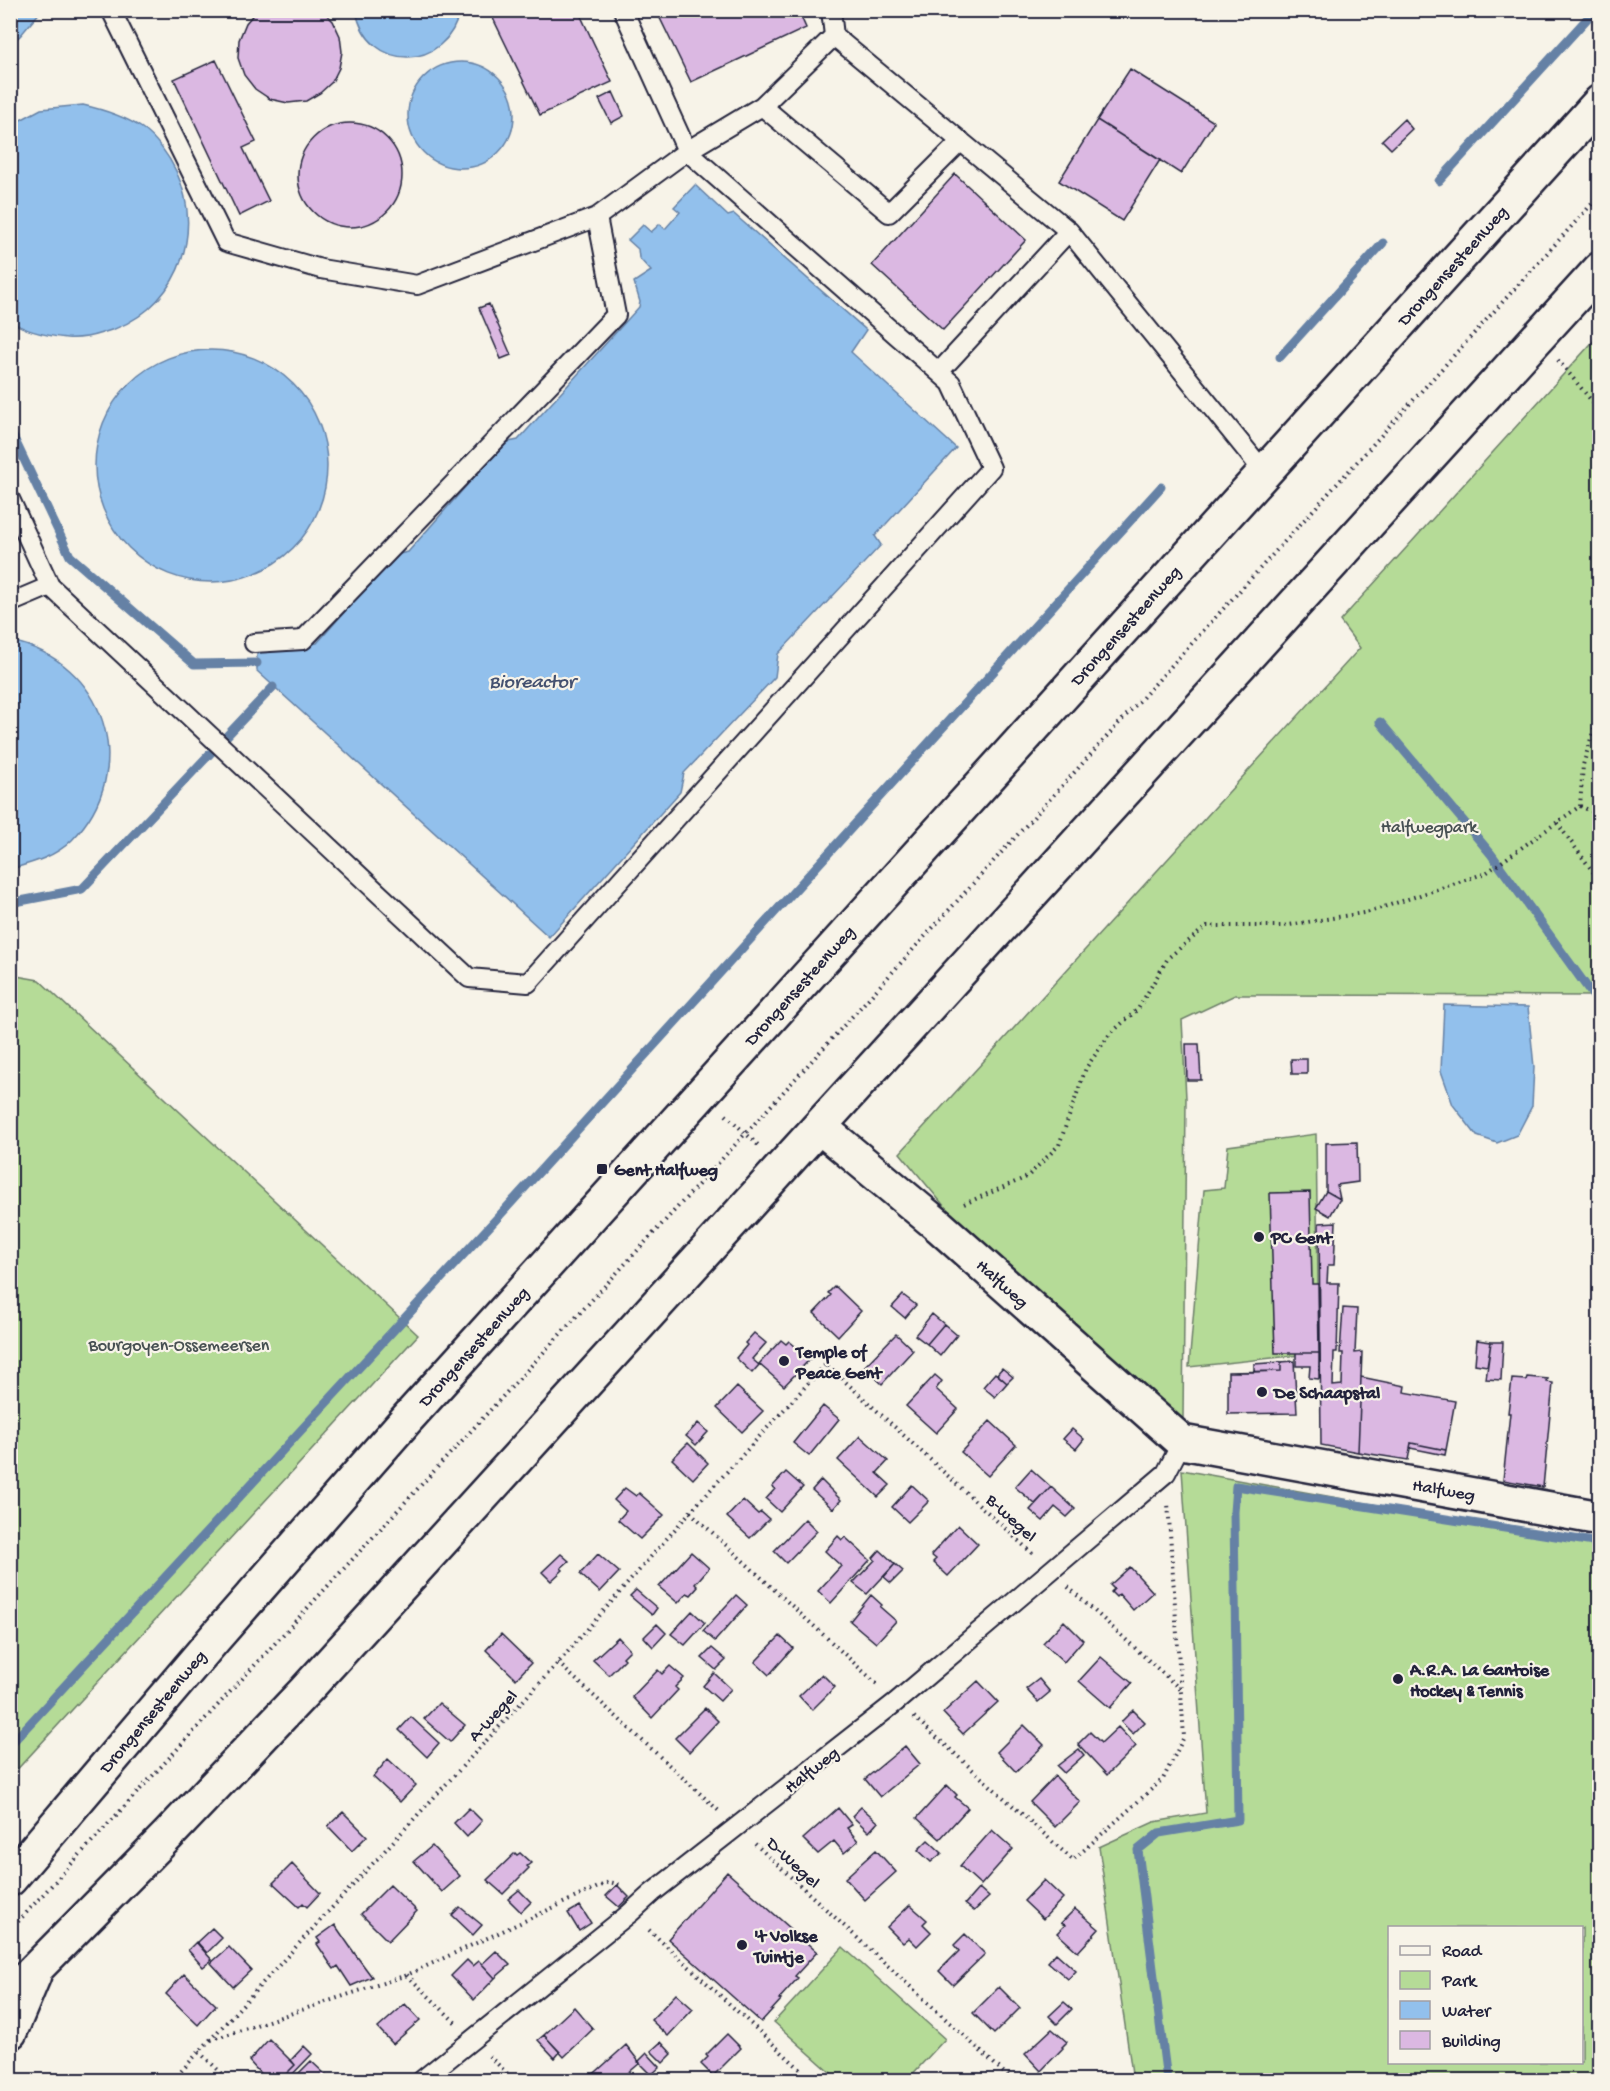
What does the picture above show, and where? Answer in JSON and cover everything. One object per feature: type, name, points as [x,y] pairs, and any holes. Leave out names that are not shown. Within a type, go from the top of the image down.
[{"type":"main road","name":"Drongensesteenweg","points":[[10,1879],[214,1639],[367,1464],[1599,102]]},
{"type":"main road","points":[[10,1995],[168,1835],[304,1692],[1599,269]]},
{"type":"main road","name":"Halfweg","points":[[820,1127],[939,1226],[1182,1442],[1599,1518]]},
{"type":"main road","points":[[10,2032],[38,1968]]},
{"type":"lane","points":[[111,10],[226,242],[321,269],[417,285],[597,217],[687,151],[762,106],[834,36]]},
{"type":"lane","points":[[10,499],[50,586],[469,978],[528,983],[992,468],[951,383],[687,151],[623,10]]},
{"type":"lane","points":[[831,10],[834,36],[1069,231],[1264,472]]},
{"type":"lane","points":[[762,106],[889,213],[961,141]]},
{"type":"lane","points":[[254,643],[303,640],[616,315],[597,217]]},
{"type":"lane","points":[[939,372],[1069,231]]},
{"type":"lane","points":[[10,603],[50,586]]},
{"type":"lane","name":"Halfweg","points":[[422,2080],[652,1893],[896,1702],[1166,1473],[1182,1442]]},
{"type":"path","points":[[14,1926],[746,1133],[1599,195]]},
{"type":"path","points":[[1538,337],[1599,411]]},
{"type":"path","points":[[939,1226],[964,1204],[1027,1178],[1059,1145],[1086,1068],[1109,1035],[1137,1009],[1168,958],[1207,926],[1283,926],[1369,912],[1486,873],[1580,806],[1583,765],[1599,709]]},
{"type":"path","points":[[1580,806],[1599,815]]},
{"type":"path","points":[[1557,823],[1599,881]]},
{"type":"path","points":[[702,1092],[782,1168]]},
{"type":"path","name":"B-wegel","points":[[826,1364],[1180,1689]]},
{"type":"path","name":"A-wegel","points":[[173,2080],[558,1663],[690,1512],[826,1364]]},
{"type":"path","points":[[1073,1860],[1163,1779],[1184,1737],[1166,1473]]},
{"type":"path","name":"D-Wegel","points":[[558,1663],[1012,2080]]},
{"type":"path","points":[[211,2040],[407,1975],[609,1882],[652,1893]]},
{"type":"path","points":[[630,1913],[812,2080]]},
{"type":"path","points":[[199,2052],[229,2080]]},
{"type":"green space","name":"Halfwegpark","points":[[1599,335],[1599,996],[1235,995],[1182,1020],[1186,1098],[1183,1420],[955,1219],[900,1153],[1360,648],[1340,621]]},
{"type":"green space","name":"Bourgoyen-Ossemeersen","points":[[11,975],[39,980],[418,1335],[11,1776]]},
{"type":"green space","name":"PC Gent","points":[[1316,1134],[1319,1353],[1189,1367],[1204,1190],[1224,1188],[1228,1146]]},
{"type":"green space","name":"A.R.A. La Gantoise Hockey & Tennis","points":[[1182,1470],[1599,1545],[1599,2080],[1133,2080],[1099,1847],[1154,1822],[1206,1813]]},
{"type":"green space","points":[[843,1947],[945,2039],[907,2080],[839,2080],[774,2022]]},
{"type":"water","points":[[11,10],[41,11],[11,43]]},
{"type":"water","points":[[460,10],[452,30],[440,45],[425,54],[408,57],[391,54],[375,46],[363,31],[356,11]]},
{"type":"water","points":[[461,62],[481,66],[498,78],[510,95],[514,115],[510,135],[498,152],[481,164],[461,168],[441,164],[424,152],[412,135],[408,115],[412,95],[424,78],[441,66]]},
{"type":"water","points":[[83,105],[107,111],[128,120],[142,128],[157,142],[176,171],[185,196],[188,221],[185,246],[178,270],[165,291],[148,309],[127,323],[102,333],[67,338],[38,333],[11,321],[11,125],[41,109]]},
{"type":"water","name":"Bioreactor","points":[[695,185],[728,216],[734,214],[866,330],[851,352],[956,448],[875,536],[881,545],[778,654],[775,677],[684,773],[680,792],[549,937],[257,671],[257,650],[317,643],[395,555],[408,552],[504,443],[518,440],[639,307],[640,302],[634,282],[651,271],[639,258],[638,249],[628,240],[643,225],[651,232],[660,224],[665,229],[680,212],[674,207]]},
{"type":"water","points":[[200,350],[222,350],[245,355],[276,369],[301,392],[308,401],[322,432],[327,466],[325,489],[313,521],[301,540],[285,556],[276,563],[245,577],[222,582],[200,582],[177,577],[146,563],[121,540],[114,531],[100,500],[95,477],[95,455],[100,432],[114,401],[137,376],[146,369],[177,355]]},
{"type":"water","points":[[11,641],[43,652],[70,671],[90,694],[103,721],[108,751],[105,782],[93,812],[72,840],[51,855],[11,869]]},
{"type":"water","points":[[1444,1005],[1528,1007],[1534,1067],[1532,1106],[1517,1135],[1497,1143],[1477,1136],[1453,1105],[1441,1071]]},
{"type":"building","points":[[257,10],[322,10],[333,21],[340,36],[342,52],[339,68],[332,82],[320,93],[306,101],[288,103],[270,99],[255,89],[244,75],[238,58],[239,40],[246,23]]},
{"type":"building","points":[[489,10],[578,10],[612,82],[540,115]]},
{"type":"building","points":[[656,10],[798,10],[806,28],[691,82]]},
{"type":"building","points":[[216,60],[256,142],[243,148],[269,201],[239,216],[174,79]]},
{"type":"building","points":[[1130,69],[1214,122],[1181,174],[1097,120]]},
{"type":"building","points":[[613,92],[624,116],[611,123],[599,99]]},
{"type":"building","points":[[1404,119],[1412,129],[1391,149],[1382,140]]},
{"type":"building","points":[[1097,120],[1160,160],[1122,221],[1059,181]]},
{"type":"building","points":[[350,123],[370,127],[387,138],[398,155],[402,175],[398,195],[387,212],[370,223],[350,227],[330,223],[313,212],[302,195],[298,175],[302,155],[313,138],[330,127]]},
{"type":"building","points":[[955,174],[1026,240],[943,330],[872,265]]},
{"type":"building","points":[[489,304],[511,355],[501,359],[479,308]]},
{"type":"building","points":[[1186,1044],[1199,1044],[1201,1080],[1187,1080]]},
{"type":"building","points":[[1291,1059],[1307,1059],[1307,1074],[1292,1074]]},
{"type":"building","points":[[1357,1142],[1358,1182],[1337,1185],[1340,1199],[1326,1191],[1326,1143]]},
{"type":"building","points":[[1326,1191],[1340,1199],[1330,1216],[1316,1208]]},
{"type":"building","points":[[1310,1192],[1312,1284],[1318,1284],[1319,1353],[1275,1353],[1270,1193]]},
{"type":"building","points":[[1336,1222],[1334,1265],[1328,1265],[1327,1283],[1339,1283],[1337,1352],[1334,1352],[1333,1386],[1342,1385],[1343,1353],[1340,1353],[1343,1308],[1357,1309],[1355,1353],[1362,1352],[1358,1452],[1321,1445],[1319,1223]]},
{"type":"building","points":[[835,1286],[861,1311],[838,1336],[814,1313],[831,1295],[828,1293]]},
{"type":"building","points":[[903,1295],[916,1305],[905,1318],[892,1307]]},
{"type":"building","points":[[932,1314],[944,1324],[927,1344],[915,1335]]},
{"type":"building","points":[[944,1324],[957,1335],[940,1356],[927,1344]]},
{"type":"building","points":[[754,1333],[766,1343],[752,1359],[759,1365],[752,1373],[736,1358]]},
{"type":"building","points":[[896,1334],[913,1350],[882,1384],[864,1367]]},
{"type":"building","name":"Temple of Peace Gent","points":[[781,1340],[786,1344],[789,1341],[810,1359],[784,1386],[759,1364]]},
{"type":"building","points":[[1477,1340],[1491,1342],[1487,1366],[1475,1364]]},
{"type":"building","points":[[1491,1342],[1503,1342],[1501,1380],[1486,1379]]},
{"type":"building","points":[[1296,1353],[1319,1353],[1319,1379],[1309,1378],[1310,1366],[1296,1366]]},
{"type":"building","name":"De Schaapstal","points":[[1294,1361],[1297,1413],[1228,1414],[1228,1372],[1281,1371],[1281,1362]]},
{"type":"building","points":[[1281,1362],[1281,1371],[1254,1372],[1254,1364]]},
{"type":"building","points":[[1002,1368],[1013,1377],[1007,1383],[997,1374]]},
{"type":"building","points":[[995,1373],[1007,1383],[995,1397],[983,1387]]},
{"type":"building","points":[[935,1375],[942,1381],[936,1389],[958,1409],[936,1433],[906,1406]]},
{"type":"building","points":[[1361,1377],[1405,1386],[1404,1392],[1455,1401],[1446,1450],[1411,1443],[1408,1460],[1358,1452]]},
{"type":"building","points":[[1527,1377],[1548,1379],[1547,1382],[1553,1383],[1543,1487],[1503,1480],[1512,1379],[1526,1380]]},
{"type":"building","points":[[737,1387],[763,1411],[742,1432],[717,1408]]},
{"type":"building","points":[[823,1406],[839,1419],[809,1456],[793,1443]]},
{"type":"building","points":[[990,1421],[1016,1445],[988,1476],[961,1452]]},
{"type":"building","points":[[698,1423],[708,1432],[696,1445],[686,1436]]},
{"type":"building","points":[[1072,1429],[1084,1439],[1076,1449],[1063,1439]]},
{"type":"building","points":[[860,1436],[888,1461],[877,1473],[890,1485],[878,1497],[838,1460]]},
{"type":"building","points":[[688,1443],[708,1463],[693,1479],[672,1459]]},
{"type":"building","points":[[1411,1443],[1446,1450],[1445,1455],[1410,1448]]},
{"type":"building","points":[[1031,1469],[1051,1487],[1035,1504],[1015,1487]]},
{"type":"building","points":[[786,1472],[803,1487],[780,1512],[766,1499],[775,1489],[772,1487]]},
{"type":"building","points":[[821,1480],[841,1500],[833,1509],[812,1490]]},
{"type":"building","points":[[912,1485],[929,1501],[908,1522],[892,1507]]},
{"type":"building","points":[[1051,1487],[1075,1509],[1067,1517],[1055,1507],[1043,1521],[1030,1510]]},
{"type":"building","points":[[625,1488],[636,1496],[639,1493],[664,1515],[640,1539],[618,1520],[626,1511],[614,1500]]},
{"type":"building","points":[[743,1500],[758,1514],[761,1512],[769,1519],[750,1538],[727,1517]]},
{"type":"building","points":[[805,1519],[817,1531],[786,1563],[774,1551]]},
{"type":"building","points":[[958,1525],[978,1544],[948,1576],[933,1562],[936,1559],[931,1555]]},
{"type":"building","points":[[838,1536],[842,1540],[845,1537],[870,1560],[831,1603],[818,1591],[841,1566],[825,1551]]},
{"type":"building","points":[[880,1550],[895,1564],[867,1594],[853,1583],[875,1560],[873,1558]]},
{"type":"building","points":[[691,1552],[709,1568],[695,1584],[698,1587],[691,1595],[687,1593],[678,1603],[659,1587]]},
{"type":"building","points":[[561,1554],[569,1561],[551,1581],[542,1572]]},
{"type":"building","points":[[598,1554],[619,1572],[600,1592],[580,1574]]},
{"type":"building","points":[[895,1564],[903,1571],[891,1583],[884,1577]]},
{"type":"building","points":[[1130,1567],[1153,1592],[1133,1610],[1119,1594],[1116,1597],[1111,1592],[1114,1589],[1110,1585]]},
{"type":"building","points":[[636,1590],[657,1608],[652,1615],[630,1596]]},
{"type":"building","points":[[736,1595],[747,1605],[715,1641],[703,1631]]},
{"type":"building","points":[[871,1595],[882,1605],[880,1607],[896,1621],[876,1643],[850,1621]]},
{"type":"building","points":[[692,1611],[705,1623],[685,1645],[671,1634]]},
{"type":"building","points":[[1064,1621],[1083,1640],[1064,1662],[1043,1643]]},
{"type":"building","points":[[657,1624],[666,1633],[653,1647],[644,1637]]},
{"type":"building","points":[[501,1634],[531,1663],[516,1679],[486,1650]]},
{"type":"building","points":[[780,1636],[793,1648],[769,1675],[755,1662]]},
{"type":"building","points":[[618,1637],[630,1650],[623,1657],[625,1659],[609,1675],[593,1660]]},
{"type":"building","points":[[712,1648],[726,1660],[716,1670],[702,1658]]},
{"type":"building","points":[[1101,1657],[1132,1683],[1110,1708],[1079,1681]]},
{"type":"building","points":[[670,1666],[684,1678],[675,1687],[678,1690],[652,1718],[632,1697],[658,1670],[662,1674]]},
{"type":"building","points":[[714,1673],[731,1689],[720,1701],[703,1686]]},
{"type":"building","points":[[822,1674],[835,1687],[812,1710],[799,1696]]},
{"type":"building","points":[[1039,1679],[1050,1692],[1038,1702],[1026,1689]]},
{"type":"building","points":[[978,1681],[998,1702],[963,1734],[943,1713]]},
{"type":"building","points":[[439,1703],[465,1725],[450,1742],[424,1719]]},
{"type":"building","points":[[705,1708],[718,1721],[689,1752],[675,1738]]},
{"type":"building","points":[[1133,1710],[1145,1722],[1133,1734],[1121,1722]]},
{"type":"building","points":[[411,1717],[439,1743],[427,1757],[399,1730]]},
{"type":"building","points":[[1024,1725],[1044,1745],[1016,1772],[997,1752]]},
{"type":"building","points":[[1118,1727],[1136,1746],[1107,1775],[1078,1744],[1090,1732],[1101,1743]]},
{"type":"building","points":[[905,1746],[920,1764],[880,1797],[865,1779]]},
{"type":"building","points":[[1079,1749],[1084,1755],[1064,1773],[1057,1766]]},
{"type":"building","points":[[388,1759],[416,1785],[400,1802],[373,1777]]},
{"type":"building","points":[[1055,1776],[1080,1802],[1055,1827],[1030,1802]]},
{"type":"building","points":[[947,1785],[957,1795],[955,1797],[968,1808],[940,1839],[917,1818]]},
{"type":"building","points":[[861,1807],[878,1822],[869,1832],[852,1816]]},
{"type":"building","points":[[469,1808],[482,1821],[467,1837],[454,1823]]},
{"type":"building","points":[[838,1808],[852,1825],[847,1828],[858,1841],[844,1853],[834,1841],[818,1854],[803,1839]]},
{"type":"building","points":[[343,1812],[367,1836],[352,1851],[328,1826]]},
{"type":"building","points":[[992,1830],[1013,1849],[981,1885],[960,1866]]},
{"type":"building","points":[[928,1840],[942,1853],[931,1862],[918,1850]]},
{"type":"building","points":[[432,1846],[460,1876],[442,1892],[414,1861]]},
{"type":"building","points":[[876,1850],[896,1872],[865,1900],[845,1878]]},
{"type":"building","points":[[515,1853],[517,1855],[520,1853],[531,1863],[527,1866],[529,1868],[503,1894],[487,1880]]},
{"type":"building","points":[[292,1864],[320,1893],[307,1907],[303,1903],[299,1907],[273,1883]]},
{"type":"building","name":"'t Volkse Tuintje","points":[[727,1872],[817,1952],[795,1976],[798,1978],[761,2022],[668,1939]]},
{"type":"building","points":[[1044,1880],[1063,1898],[1043,1919],[1024,1901]]},
{"type":"building","points":[[390,1885],[417,1911],[388,1941],[361,1914]]},
{"type":"building","points":[[617,1885],[629,1897],[619,1907],[606,1896]]},
{"type":"building","points":[[979,1888],[989,1897],[974,1911],[965,1904]]},
{"type":"building","points":[[519,1890],[531,1902],[521,1912],[508,1899]]},
{"type":"building","points":[[910,1905],[927,1920],[923,1924],[931,1932],[917,1946],[909,1938],[903,1943],[887,1927]]},
{"type":"building","points":[[580,1906],[591,1923],[579,1931],[568,1913]]},
{"type":"building","points":[[460,1907],[482,1925],[473,1935],[452,1915]]},
{"type":"building","points":[[1075,1909],[1099,1929],[1078,1952],[1057,1933],[1065,1925],[1061,1923]]},
{"type":"building","points":[[335,1925],[372,1977],[351,1986],[338,1966],[334,1969],[329,1962],[317,1944],[320,1942],[317,1938]]},
{"type":"building","points":[[212,1928],[222,1938],[207,1953],[197,1942]]},
{"type":"building","points":[[965,1934],[985,1954],[953,1985],[939,1971],[959,1951],[954,1945]]},
{"type":"building","points":[[196,1942],[212,1960],[203,1967],[188,1950]]},
{"type":"building","points":[[229,1947],[251,1970],[233,1987],[211,1963]]},
{"type":"building","points":[[496,1951],[510,1965],[495,1978],[482,1964]]},
{"type":"building","points":[[1056,1953],[1076,1971],[1068,1979],[1048,1962]]},
{"type":"building","points":[[467,1960],[473,1966],[479,1961],[495,1978],[474,2000],[451,1976]]},
{"type":"building","points":[[184,1974],[216,2005],[198,2025],[166,1994]]},
{"type":"building","points":[[999,1987],[1020,2008],[994,2034],[973,2013]]},
{"type":"building","points":[[676,1994],[693,2009],[668,2036],[651,2020]]},
{"type":"building","points":[[1064,2002],[1072,2009],[1057,2024],[1049,2016]]},
{"type":"building","points":[[405,2004],[420,2020],[393,2044],[378,2028]]},
{"type":"building","points":[[574,2007],[593,2029],[564,2057],[544,2035]]},
{"type":"building","points":[[1052,2029],[1067,2042],[1041,2071],[1025,2054]]},
{"type":"building","points":[[727,2034],[741,2048],[713,2076],[701,2064],[708,2057],[706,2055]]},
{"type":"building","points":[[544,2035],[560,2052],[555,2058],[538,2040]]},
{"type":"building","points":[[269,2039],[295,2065],[280,2080],[272,2080],[269,2077],[266,2080],[249,2061]]},
{"type":"building","points":[[661,2042],[672,2054],[663,2063],[651,2051]]},
{"type":"building","points":[[626,2045],[640,2063],[620,2080],[587,2080]]},
{"type":"building","points":[[304,2046],[312,2054],[287,2080],[280,2080],[295,2065],[291,2060]]},
{"type":"building","points":[[647,2053],[660,2067],[651,2075],[638,2062]]},
{"type":"building","points":[[311,2061],[326,2075],[321,2080],[292,2080]]},
{"type":"waterway","points":[[1439,181],[1595,10]]},
{"type":"waterway","points":[[1280,357],[1383,243]]},
{"type":"waterway","points":[[10,430],[70,556],[194,664],[257,663]]},
{"type":"waterway","points":[[10,1745],[500,1215],[1161,487]]},
{"type":"waterway","points":[[10,903],[82,889],[273,687]]},
{"type":"waterway","points":[[1380,722],[1491,854],[1600,1005]]},
{"type":"waterway","points":[[1167,2080],[1138,1850],[1159,1833],[1238,1820],[1234,1512],[1236,1486],[1600,1543]]},
{"type":"place","name":"Gent Halfweg","points":[[602,1169]]},
{"type":"place","name":"PC Gent","points":[[1259,1237]]},
{"type":"place","name":"Temple of Peace Gent","points":[[784,1361]]},
{"type":"place","name":"De Schaapstal","points":[[1262,1392]]},
{"type":"place","name":"A.R.A. La Gantoise Hockey & Tennis","points":[[1398,1679]]},
{"type":"place","name":"'t Volkse Tuintje","points":[[742,1945]]}]
